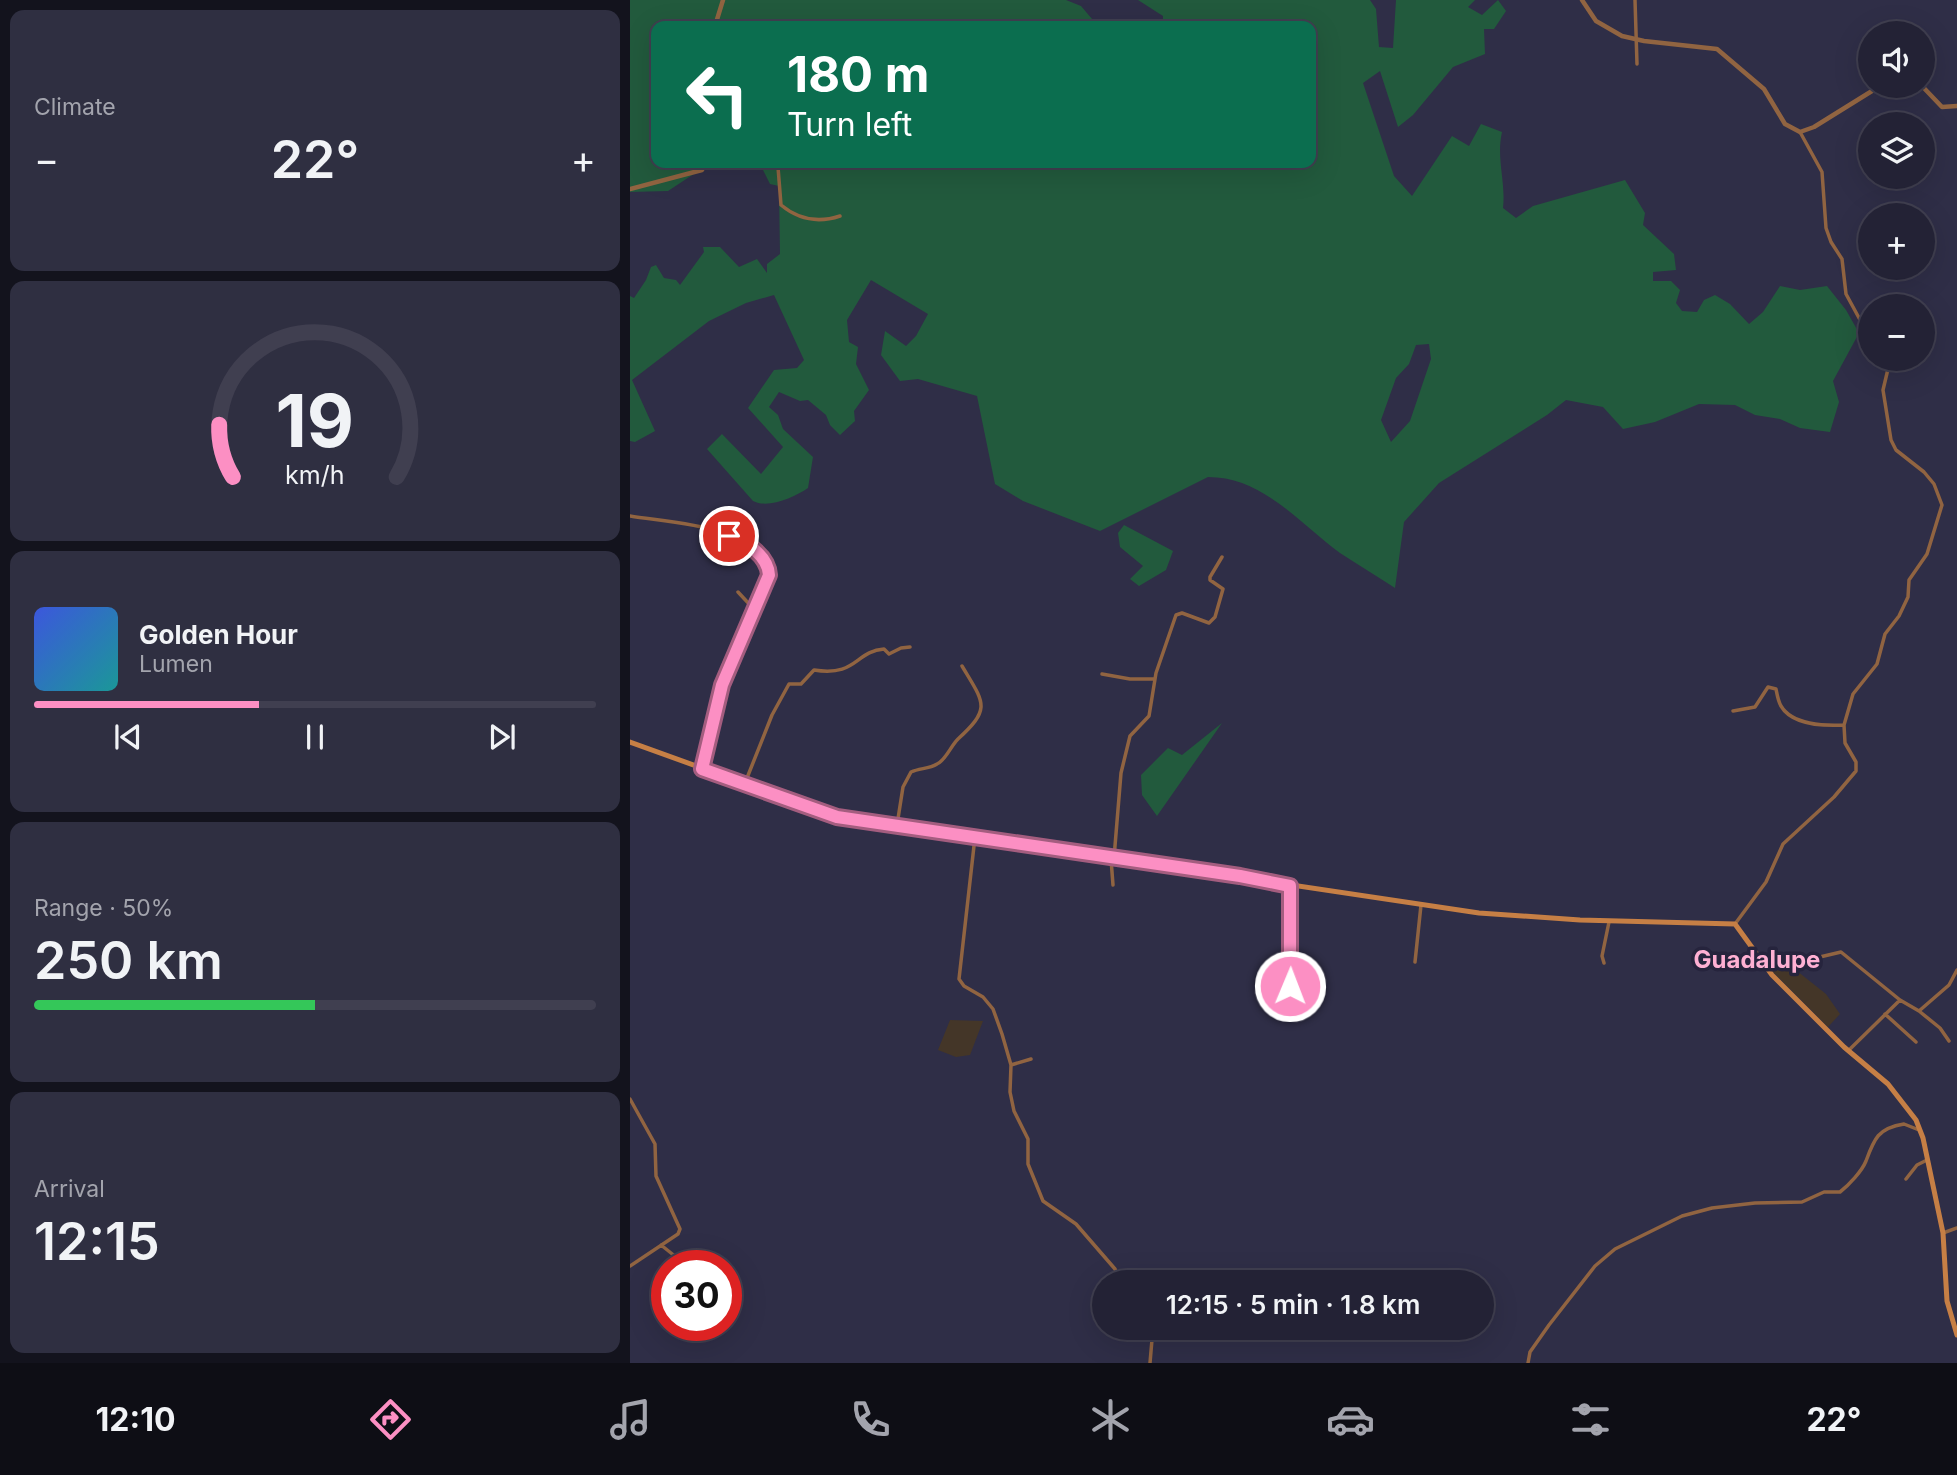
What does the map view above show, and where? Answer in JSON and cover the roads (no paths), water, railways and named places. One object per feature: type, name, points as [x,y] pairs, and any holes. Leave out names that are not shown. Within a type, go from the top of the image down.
[{"type":"main road","points":[[630,743],[837,817],[1497,915],[1735,924],[1765,967],[1848,1051],[1893,1090],[1911,1113],[1920,1130],[1943,1233],[1948,1308],[1957,1335]]},
{"type":"street","points":[[717,21],[723,0]]},
{"type":"street","points":[[1582,0],[1596,21],[1615,33],[1637,40],[1717,49],[1764,89],[1786,124],[1800,132],[1822,172],[1826,228],[1842,259],[1846,294],[1858,316]]},
{"type":"street","points":[[1635,0],[1637,64]]},
{"type":"street","points":[[1800,132],[1814,127],[1861,98]]},
{"type":"street","points":[[1933,98],[1942,107],[1957,106]]},
{"type":"street","points":[[630,189],[699,171],[702,168]]},
{"type":"street","points":[[778,168],[781,205],[790,212],[819,220],[840,216]]},
{"type":"street","points":[[1735,924],[1766,882],[1783,844],[1854,775],[1856,762],[1845,743],[1844,724],[1853,694],[1874,670],[1885,634],[1899,616],[1908,597],[1909,579],[1927,554],[1942,505],[1934,484],[1924,472],[1896,450],[1891,440],[1883,390],[1888,371]]},
{"type":"street","points":[[630,516],[716,530],[745,541],[769,570],[759,602],[720,692],[702,769]]},
{"type":"street","points":[[1113,885],[1121,774],[1130,736],[1149,716],[1155,679],[1176,615],[1182,613],[1209,623],[1215,617],[1223,589],[1210,580],[1210,577],[1222,557]]},
{"type":"street","points":[[738,592],[753,612]]},
{"type":"street","points":[[745,783],[772,715],[789,684],[801,684],[814,670],[829,673],[845,670],[877,649],[884,649],[889,654],[901,648],[910,648]]},
{"type":"street","points":[[897,825],[903,787],[911,772],[940,763],[958,738],[970,731],[980,715],[981,699],[962,666]]},
{"type":"street","points":[[1102,674],[1130,679],[1155,679]]},
{"type":"street","points":[[1733,711],[1755,708],[1768,687],[1776,689],[1780,706],[1805,722],[1844,724]]},
{"type":"street","points":[[975,837],[959,979],[964,986],[983,997],[993,1009],[1011,1065],[1010,1092],[1014,1111],[1028,1139],[1028,1164],[1043,1201],[1076,1224],[1115,1270]]},
{"type":"street","points":[[1290,886],[1290,986],[1301,993]]},
{"type":"street","points":[[1415,962],[1421,905]]},
{"type":"street","points":[[1604,963],[1602,956],[1610,919]]},
{"type":"street","points":[[1765,967],[1786,965],[1841,952],[1900,1000],[1940,1028],[1949,1041]]},
{"type":"street","points":[[1919,1011],[1949,985],[1957,970]]},
{"type":"street","points":[[1848,1051],[1900,1000]]},
{"type":"street","points":[[1885,1014],[1916,1042]]},
{"type":"street","points":[[1011,1065],[1031,1059]]},
{"type":"street","points":[[630,1099],[655,1144],[656,1176],[680,1229],[678,1234],[630,1266]]},
{"type":"street","points":[[1528,1363],[1530,1352],[1549,1325],[1595,1266],[1615,1248],[1682,1216],[1712,1208],[1802,1202],[1824,1192],[1840,1192],[1864,1164],[1871,1144],[1884,1130],[1904,1124],[1920,1130]]},
{"type":"street","points":[[1906,1179],[1917,1165],[1927,1160]]},
{"type":"street","points":[[1943,1233],[1957,1228]]},
{"type":"street","points":[[661,1245],[667,1250]]},
{"type":"street","points":[[1150,1363],[1152,1340]]},
{"type":"district","name":"Guadalupe","points":[[1757,959]]}]
